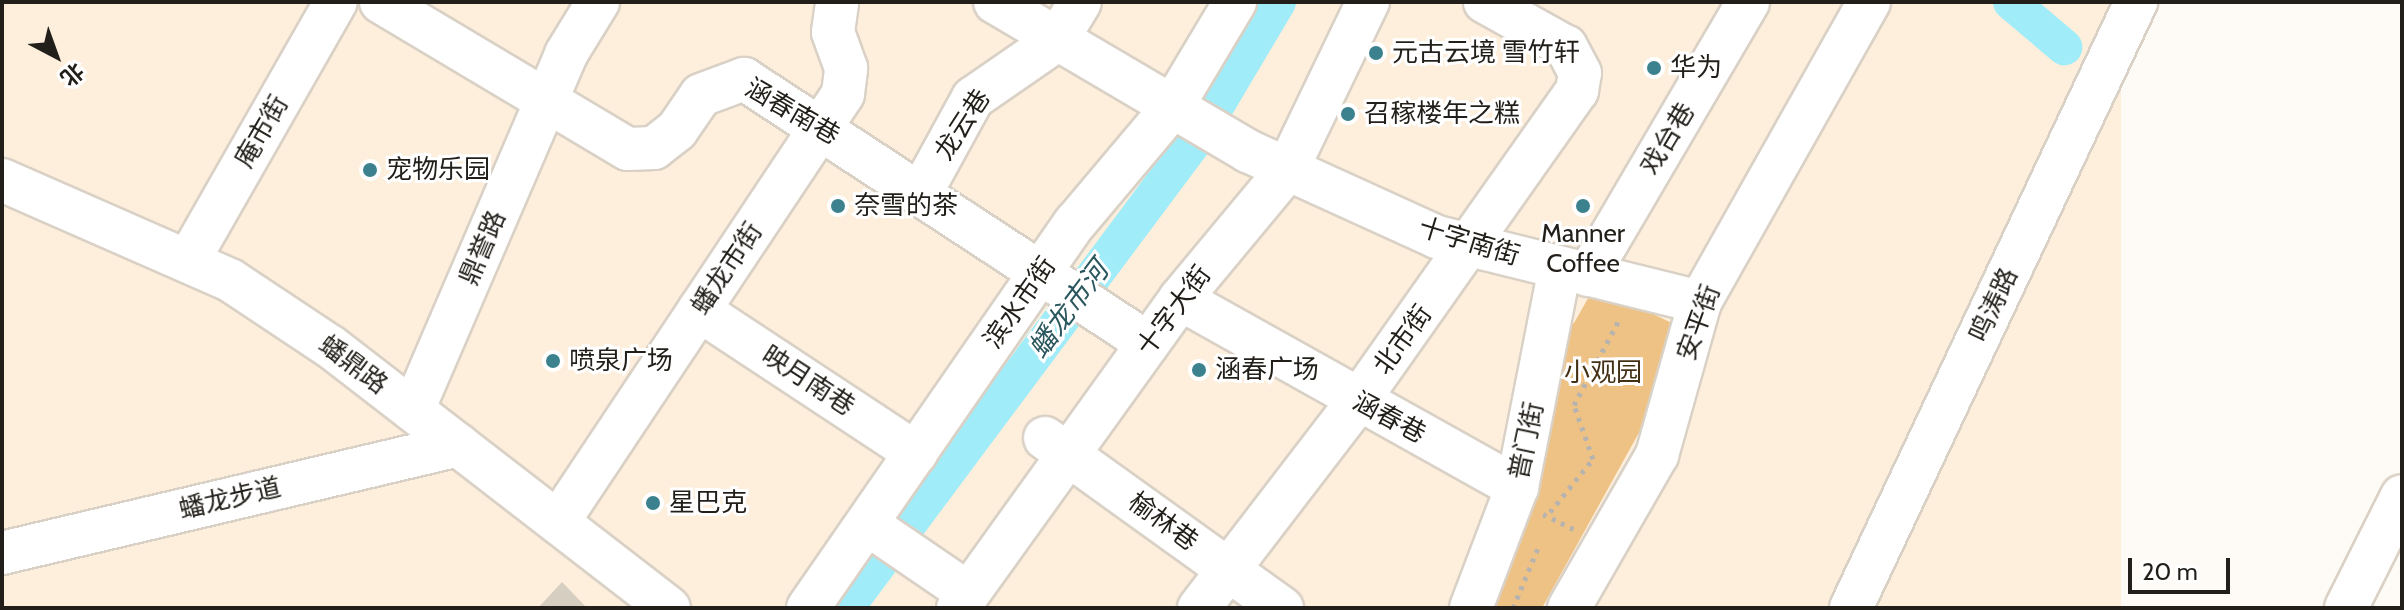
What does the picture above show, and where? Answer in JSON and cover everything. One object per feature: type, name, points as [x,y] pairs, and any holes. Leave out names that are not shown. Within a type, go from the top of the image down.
[{"type":"street","name":"庵市街","points":[[188,261],[336,2]]},
{"type":"street","name":"涵春南巷","points":[[381,2],[628,149],[654,148],[677,130],[701,95],[744,79],[1044,270],[1148,343]]},
{"type":"street","name":"鼎誉路","points":[[413,410],[547,100],[598,2]]},
{"type":"street","name":"蟠龙市街","points":[[558,522],[843,94],[846,68],[833,32],[837,2]]},
{"type":"street","points":[[995,2],[1171,109]]},
{"type":"street","name":"龙云巷","points":[[922,191],[973,98],[1057,40],[1080,2]]},
{"type":"street","name":"滨水市街","points":[[808,608],[1044,270],[1171,109],[1235,2]]},
{"type":"street","name":"十字大街","points":[[963,604],[1057,445],[1148,343],[1180,299],[1287,170],[1368,2]]},
{"type":"street","name":"北市街","points":[[1199,608],[1358,401],[1471,246],[1577,91],[1576,59],[1553,38],[1485,2]]},
{"type":"street","name":"戏台巷","points":[[1574,271],[1748,2]]},
{"type":"street","name":"安平街","points":[[1569,608],[1657,455],[1700,302],[1869,2]]},
{"type":"street","name":"鸣涛路","points":[[1851,608],[2136,2]]},
{"type":"street","name":"十字南街","points":[[1171,109],[1287,170],[1437,237],[1700,302]]},
{"type":"street","name":"蟠鼎路","points":[[2,180],[188,261],[268,305],[413,410],[669,608]]},
{"type":"street","name":"普门街","points":[[1471,608],[1530,507],[1574,271]]},
{"type":"street","name":"涵春巷","points":[[1180,299],[1358,401],[1530,507]]},
{"type":"street","name":"映月南巷","points":[[699,310],[916,453]]},
{"type":"street","name":"蟠龙步道","points":[[2,553],[458,445]]},
{"type":"street","name":"榆林巷","points":[[1057,445],[1282,608]]},
{"type":"street","points":[[2346,608],[2402,496]]},
{"type":"street","points":[[868,525],[963,604]]},
{"type":"path","points":[[1607,545],[1530,507],[1593,459],[1574,405],[1612,343],[1630,285]]},
{"type":"path","points":[[1513,608],[1540,537]]},
{"type":"shaded area","points":[[2,2],[2121,2],[2121,608],[2,608]]},
{"type":"green space","name":"小观园","points":[[1595,286],[1678,326],[1646,420],[1542,608],[1476,608],[1557,317],[1574,323]]},
{"type":"building","points":[[562,582],[587,608],[538,608]]},
{"type":"waterway","name":"蟠龙市河","points":[[846,608],[1199,135],[1278,2]]},
{"type":"waterway","points":[[2011,2],[2064,47]]},
{"type":"place","name":"元古云境 雪竹轩","points":[[1376,53]]},
{"type":"place","name":"华为","points":[[1654,68]]},
{"type":"place","name":"召稼楼年之糕","points":[[1348,114]]},
{"type":"place","name":"宠物乐园","points":[[370,170]]},
{"type":"place","name":"奈雪的茶","points":[[838,206]]},
{"type":"place","name":"Manner Coffee","points":[[1583,206]]},
{"type":"place","name":"喷泉广场","points":[[553,361]]},
{"type":"place","name":"涵春广场","points":[[1199,370]]},
{"type":"place","name":"星巴克","points":[[653,503]]}]
